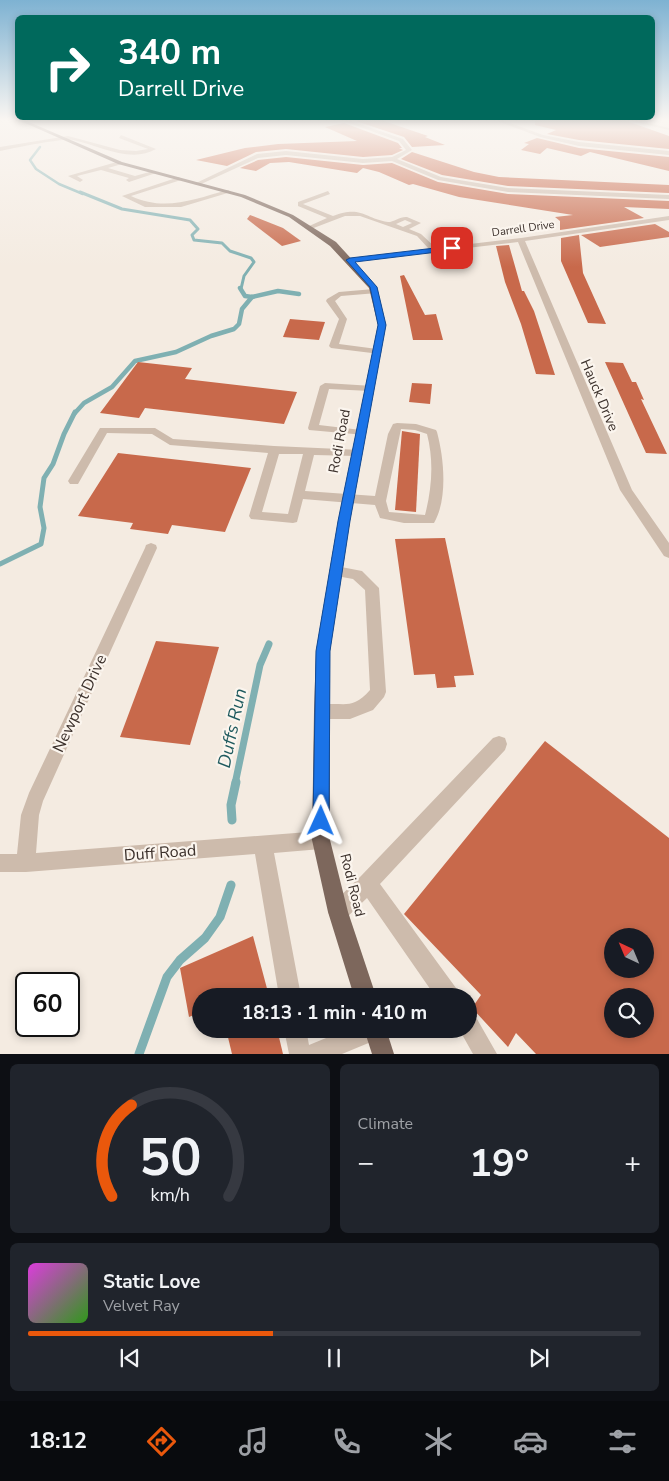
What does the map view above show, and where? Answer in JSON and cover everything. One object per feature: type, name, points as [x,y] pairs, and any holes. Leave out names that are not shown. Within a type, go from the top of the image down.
[{"type":"main road","name":"Rodi Road","points":[[137,168],[243,196],[291,216],[333,244],[350,260],[373,287],[382,325],[349,498],[323,651],[322,712],[321,840],[338,912],[362,988]]},
{"type":"main road","points":[[378,1038],[383,1054]]},
{"type":"street","points":[[80,180],[71,176],[101,168]]},
{"type":"street","points":[[103,168],[135,178]]},
{"type":"street","points":[[197,184],[231,168]]},
{"type":"street","points":[[415,168],[440,179],[508,190],[669,197]]},
{"type":"street","points":[[123,182],[153,173]]},
{"type":"street","points":[[179,180],[125,196],[145,205],[181,205],[228,192]]},
{"type":"street","points":[[328,194],[301,202],[300,205],[334,219]]},
{"type":"street","points":[[309,228],[344,214],[361,214],[418,235],[434,250]]},
{"type":"street","points":[[391,224],[405,218],[418,223],[404,229]]},
{"type":"street","name":"Darrell Drive","points":[[350,260],[521,240],[669,218]]},
{"type":"street","name":"Hauck Drive","points":[[521,240],[626,490],[644,520],[669,552]]},
{"type":"street","points":[[374,291],[339,294],[330,301],[343,319],[334,346],[377,352]]},
{"type":"street","points":[[361,434],[313,428],[325,386],[370,388]]},
{"type":"street","points":[[397,426],[416,427],[432,432],[437,449],[436,499],[430,520],[404,520],[384,515],[380,501],[393,434],[397,426]]},
{"type":"street","points":[[74,481],[104,430],[155,431],[170,442],[274,450],[358,452]]},
{"type":"street","points":[[274,450],[255,516],[293,519],[308,451]]},
{"type":"street","points":[[298,495],[380,501]]},
{"type":"street","name":"Newport Drive","points":[[26,863],[30,815],[35,799],[151,548]]},
{"type":"street","points":[[322,712],[350,712],[367,705],[378,692],[372,588],[357,575],[336,571]]},
{"type":"street","points":[[338,912],[368,883],[499,744]]},
{"type":"street","name":"Duff Road","points":[[0,863],[26,863],[321,840]]},
{"type":"street","points":[[263,844],[289,988]]},
{"type":"street","points":[[368,883],[442,988]]},
{"type":"street","points":[[297,1038],[300,1054]]},
{"type":"street","points":[[314,1054],[353,1038]]},
{"type":"street","points":[[476,1038],[486,1054]]},
{"type":"building","points":[[241,168],[261,168],[256,171]]},
{"type":"building","points":[[327,168],[363,168],[357,173]]},
{"type":"building","points":[[364,168],[405,168],[438,182],[508,194],[669,201],[669,209],[624,207],[644,218],[560,230],[560,221],[555,217],[573,215],[459,197],[413,184],[409,185],[379,172]]},
{"type":"building","points":[[425,168],[462,168],[499,177],[669,185],[669,193],[508,186],[442,175]]},
{"type":"building","points":[[657,168],[669,168],[669,171]]},
{"type":"building","points":[[250,215],[283,228],[301,241],[282,246],[247,219]]},
{"type":"building","points":[[655,224],[669,232],[669,237],[600,247],[581,235]]},
{"type":"building","points":[[579,235],[583,273],[606,324],[588,323],[561,261],[561,238]]},
{"type":"building","points":[[509,245],[522,291],[524,291],[534,311],[555,375],[536,374],[521,324],[505,282],[496,246]]},
{"type":"building","points":[[404,275],[425,315],[436,314],[443,340],[413,340],[400,276]]},
{"type":"building","points":[[290,319],[325,322],[319,340],[283,337]]},
{"type":"building","points":[[138,362],[192,368],[185,379],[297,392],[284,424],[145,408],[139,418],[100,413]]},
{"type":"building","points":[[605,362],[623,363],[632,382],[636,382],[644,400],[641,399],[667,454],[646,453]]},
{"type":"building","points":[[412,383],[432,384],[430,404],[409,402]]},
{"type":"building","points":[[402,431],[420,434],[416,512],[395,510]]},
{"type":"building","points":[[118,453],[251,468],[225,532],[172,525],[168,534],[130,529],[133,523],[78,516]]},
{"type":"building","points":[[445,538],[474,675],[454,676],[456,687],[437,688],[435,674],[414,675],[395,539]]},
{"type":"building","points":[[156,641],[219,647],[190,745],[120,737]]},
{"type":"building","points":[[545,741],[669,838],[669,1054],[536,1054],[516,1033],[508,1047],[477,1013],[477,1001],[481,995],[477,988],[474,988],[404,914]]},
{"type":"building","points":[[253,936],[267,988],[192,988],[192,1016],[189,1017],[180,968]]},
{"type":"building","points":[[228,1038],[279,1038],[283,1054],[232,1054]]},
{"type":"waterway","name":"Duffs Run","points":[[35,168],[59,184],[83,194]]},
{"type":"waterway","name":"Duffs Run","points":[[80,192],[122,209],[190,220],[198,229],[192,235],[194,240],[222,243],[230,251],[251,258],[254,262],[244,276],[241,289]]},
{"type":"waterway","name":"Duffs Run","points":[[240,288],[245,296],[252,297]]},
{"type":"waterway","name":"Duffs Run","points":[[252,297],[278,291],[299,294]]},
{"type":"waterway","points":[[74,414],[84,403],[112,387],[135,361],[176,352],[211,336],[234,329],[239,324],[242,309],[252,297]]},
{"type":"waterway","points":[[0,564],[41,544],[44,528],[40,507],[44,478],[53,464],[74,414]]},
{"type":"waterway","name":"Duffs Run","points":[[235,784],[260,665],[269,644]]},
{"type":"waterway","name":"Duffs Run","points":[[232,820],[231,805],[236,782]]},
{"type":"waterway","name":"Duffs Run","points":[[139,1054],[167,977],[180,960],[205,938],[220,917],[231,885]]},
{"type":"route","points":[[321,821],[323,651],[344,521],[382,325],[373,287],[350,260],[452,248]]}]
